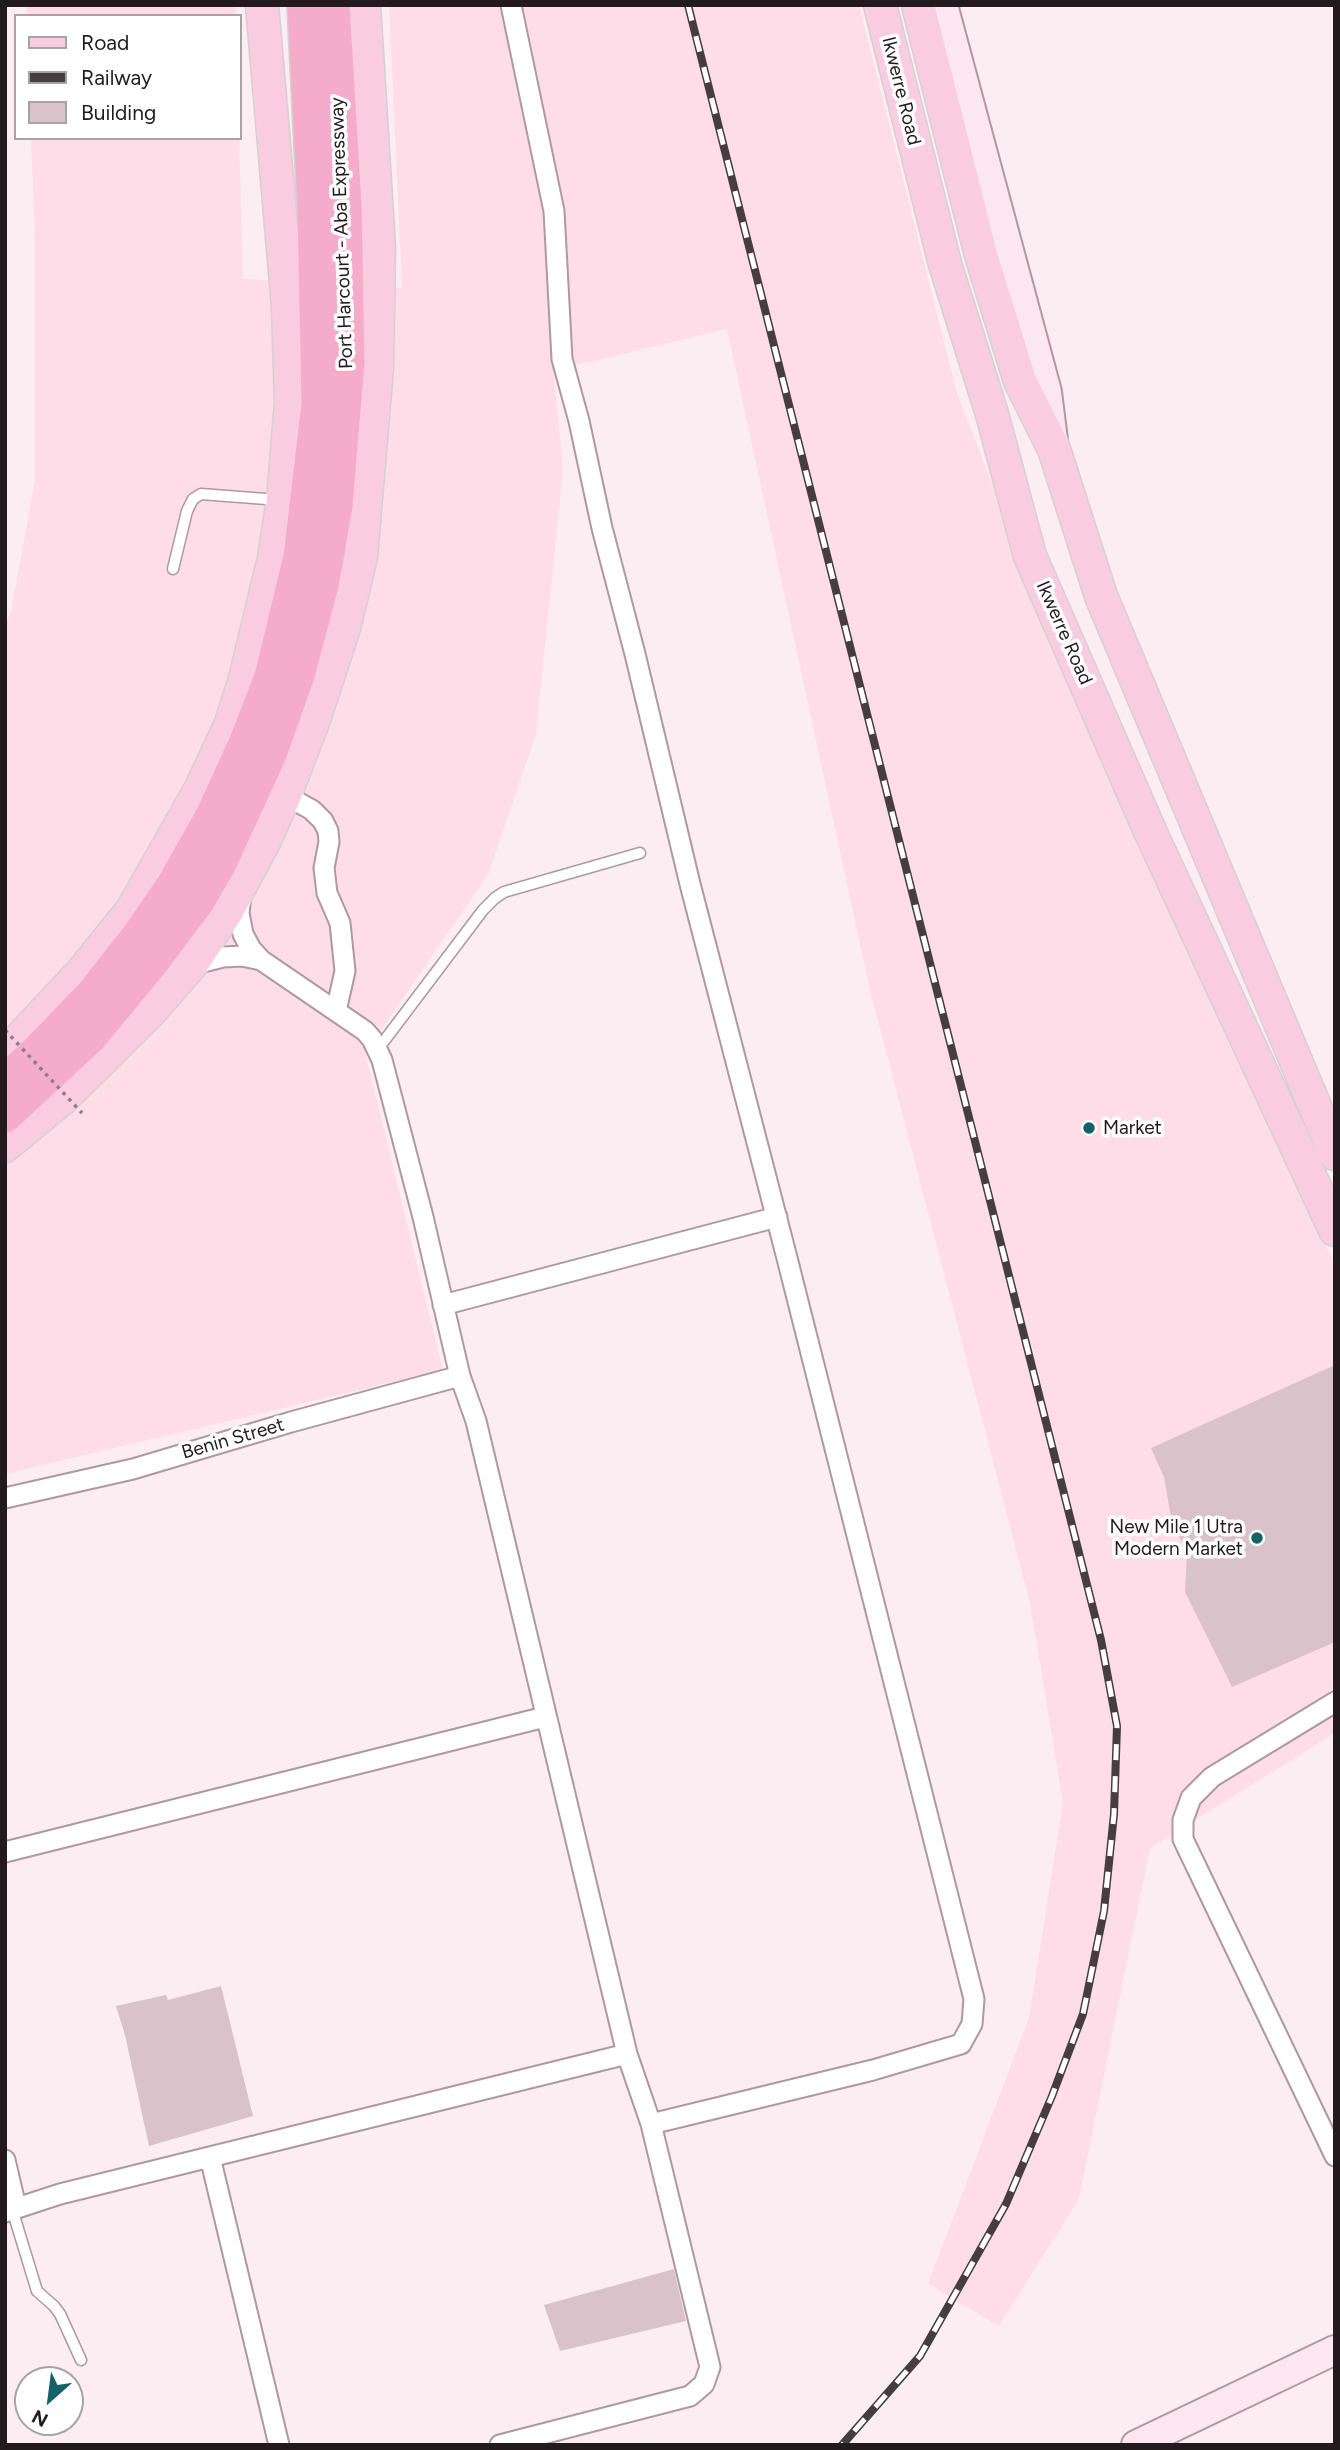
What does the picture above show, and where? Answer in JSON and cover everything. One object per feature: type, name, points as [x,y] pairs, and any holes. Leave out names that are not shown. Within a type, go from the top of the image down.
[{"type":"highway","name":"Port Harcourt - Aba Expressway","points":[[5,1115],[89,1037],[152,962],[197,901],[219,863],[269,754],[297,675],[321,585],[335,505],[347,362],[304,5]]},
{"type":"highway","name":"Port Harcourt - Aba Expressway","points":[[5,1082],[92,996],[140,935],[173,887],[213,816],[246,744],[272,677],[301,556],[319,404],[330,205],[332,5]]},
{"type":"main road","points":[[5,1051],[82,972],[132,909],[201,788],[230,726],[245,679],[274,558],[283,500],[292,401],[288,307],[262,5]]},
{"type":"main road","points":[[5,1146],[63,1098],[110,1054],[191,965],[241,888],[285,795],[344,628],[360,557],[368,493],[377,368],[379,247],[364,5]]},
{"type":"main road","name":"Ikwerre Road","points":[[880,5],[945,264],[992,415],[1030,556],[1150,831],[1335,1230]]},
{"type":"main road","points":[[918,5],[981,255],[1020,381],[1054,449],[1101,596],[1334,1150]]},
{"type":"main road","points":[[960,165],[978,136]]},
{"type":"main road","points":[[945,264],[981,255]]},
{"type":"street","points":[[510,5],[554,211],[562,359],[690,884],[777,1217],[974,1999],[972,2024],[961,2044],[873,2070],[650,2124]]},
{"type":"street","points":[[943,5],[1047,391],[1054,449]]},
{"type":"street","points":[[285,795],[312,810],[328,831],[329,842],[324,868],[327,892],[340,923],[345,971],[336,1011]]},
{"type":"street","points":[[241,888],[239,913],[243,934],[251,949],[261,960],[365,1031],[377,1049],[395,1110],[460,1376],[475,1421],[627,2054],[650,2124],[710,2367],[704,2384],[690,2396],[500,2445]]},
{"type":"street","points":[[191,965],[223,957],[261,960]]},
{"type":"street","points":[[1302,1162],[1334,1150]]},
{"type":"street","points":[[443,1305],[777,1217]]},
{"type":"street","name":"Benin Street","points":[[5,1498],[133,1469],[460,1376]]},
{"type":"street","points":[[1335,1702],[1212,1777],[1191,1798],[1183,1820],[1183,1839],[1335,2155]]},
{"type":"street","points":[[5,1852],[545,1717]]},
{"type":"street","points":[[5,2160],[11,2209],[627,2054]]},
{"type":"street","points":[[210,2157],[279,2445]]},
{"type":"street","points":[[1136,2445],[1335,2350]]},
{"type":"lane","points":[[173,569],[192,499],[201,494],[283,500]]},
{"type":"lane","points":[[377,1049],[495,898],[504,892],[640,853]]},
{"type":"lane","points":[[11,2209],[37,2291],[60,2314],[81,2360]]},
{"type":"path","points":[[5,1030],[82,1113]]},
{"type":"shaded area","points":[[26,5],[236,5],[236,14],[27,14]]},
{"type":"shaded area","points":[[389,5],[859,5],[957,393],[1055,647],[1335,1266],[1335,1733],[1150,1848],[1079,2199],[999,2326],[928,2284],[1029,2018],[1063,1803],[1030,1603],[870,990],[727,329],[585,363],[553,365],[563,470],[536,734],[488,875],[365,1053],[443,1370],[5,1474],[5,625],[11,612],[35,480],[35,243],[31,140],[239,140],[243,279],[402,288]]},
{"type":"building","name":"New Mile 1 Utra Modern Market","points":[[1335,1365],[1335,1642],[1232,1687],[1185,1592],[1187,1552],[1172,1523],[1164,1477],[1151,1448]]},
{"type":"building","points":[[221,1986],[253,2116],[149,2146],[125,2035],[116,2006],[166,1995],[168,2000]]},
{"type":"building","points":[[674,2269],[686,2321],[560,2351],[544,2305]]},
{"type":"railway","points":[[688,5],[1101,1640],[1117,1726],[1114,1814],[1104,1911],[1083,2014],[1052,2096],[1006,2204],[920,2356],[842,2445]]},
{"type":"place","name":"Market","points":[[1089,1128]]},
{"type":"place","name":"New Mile 1 Utra Modern Market","points":[[1257,1538]]}]
